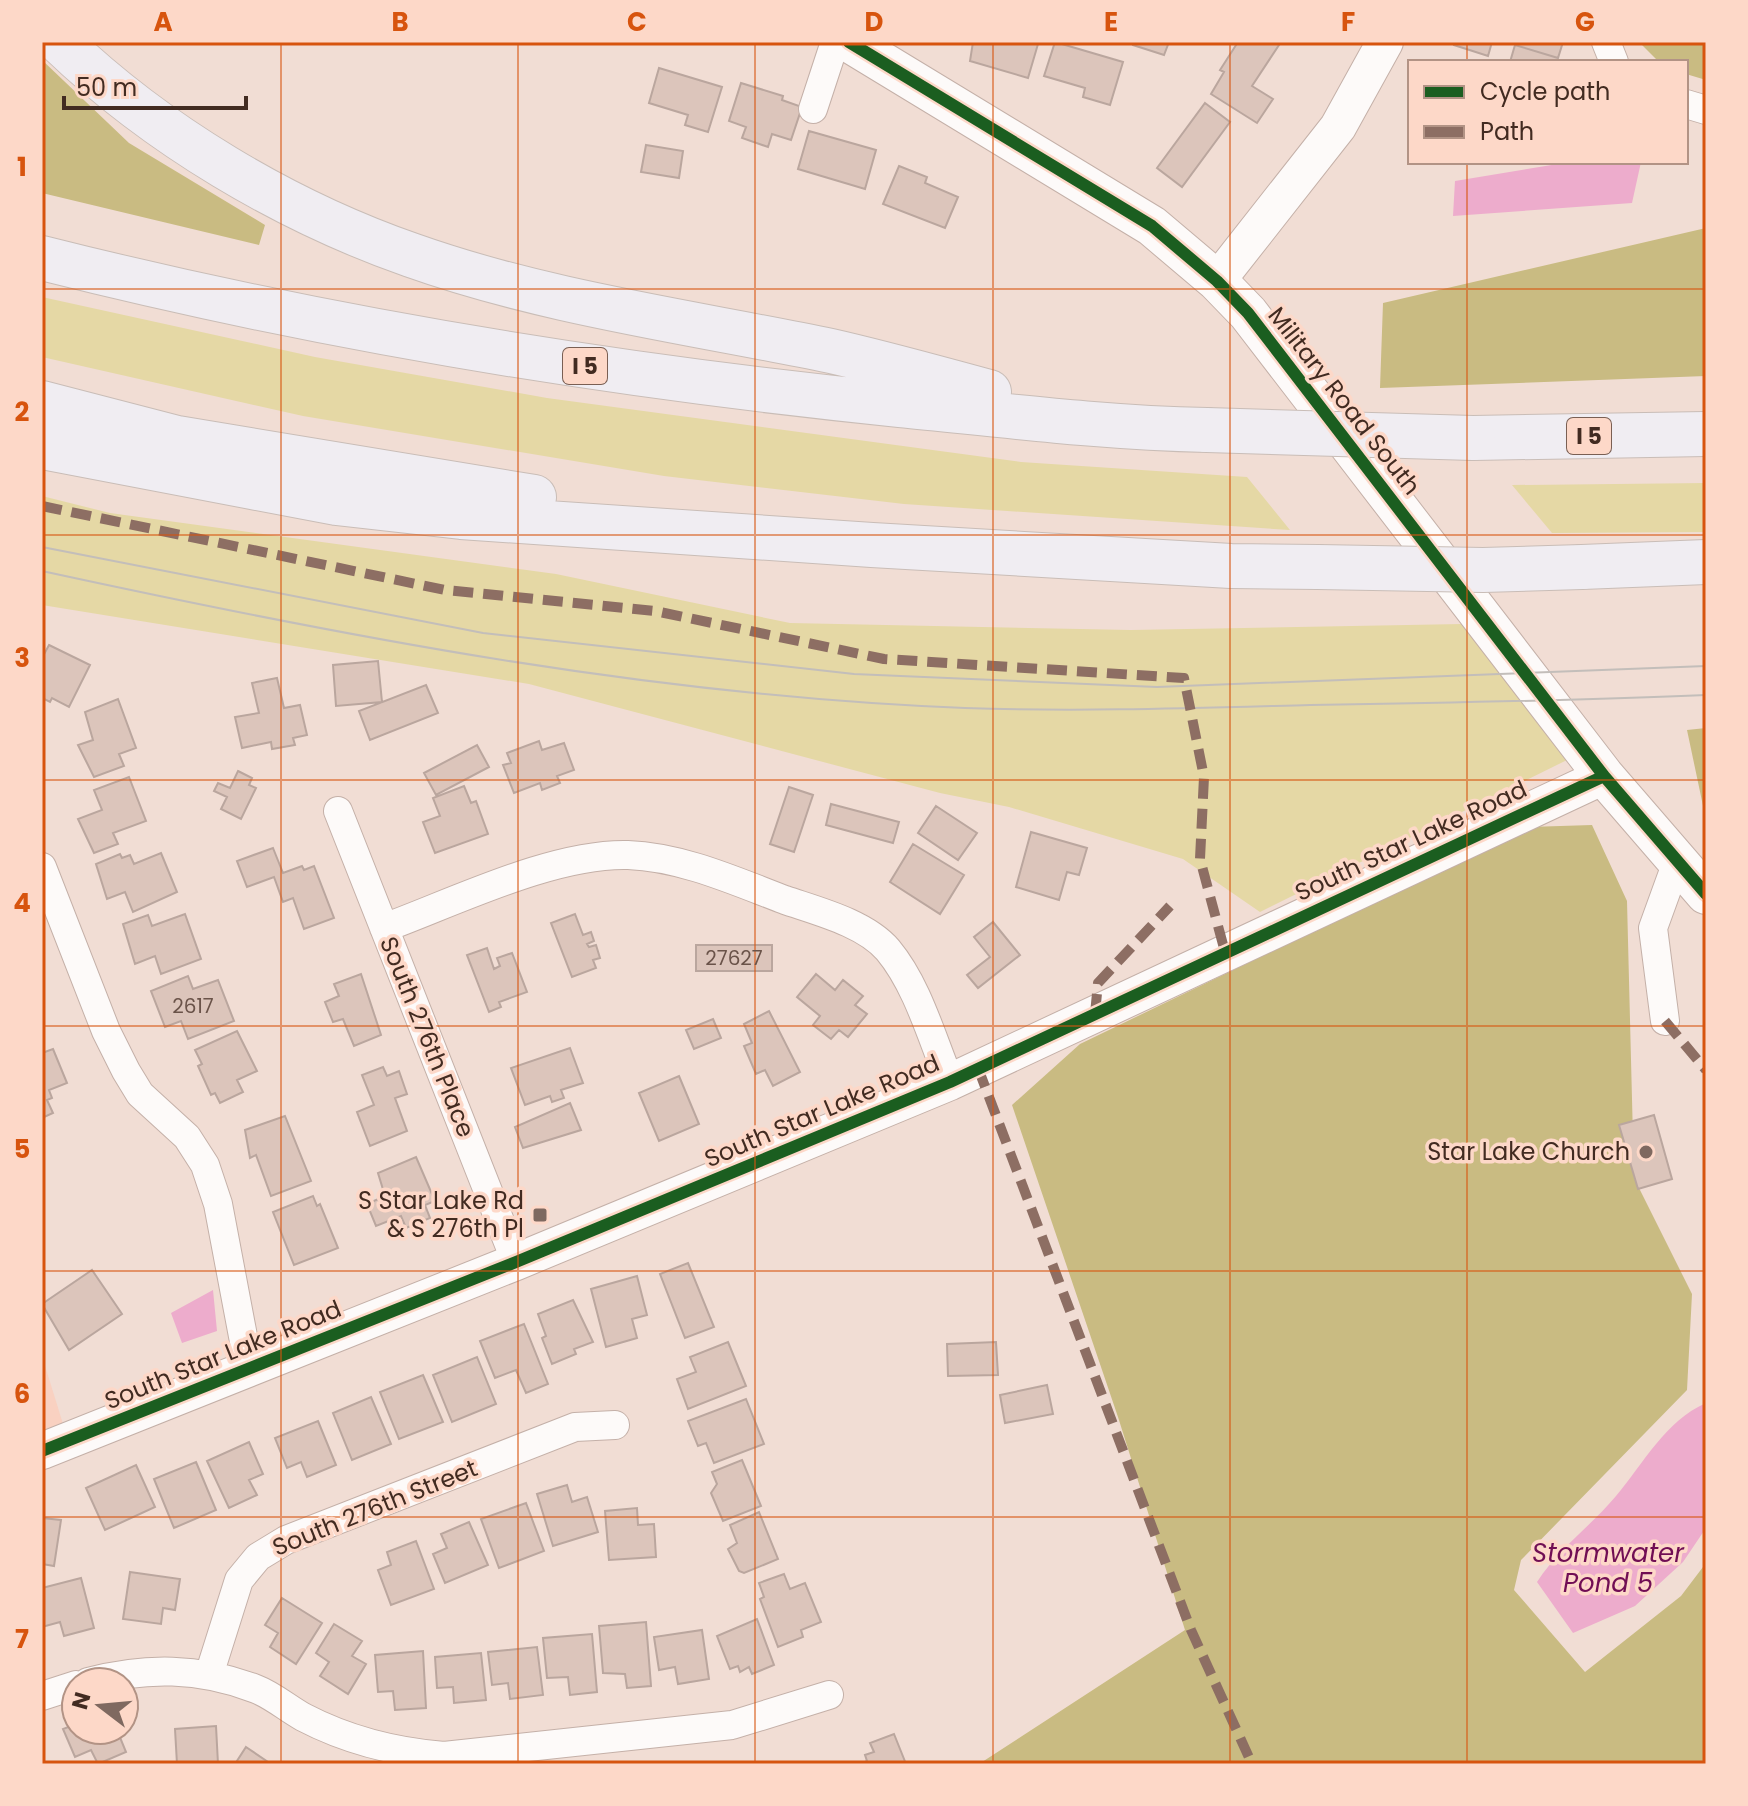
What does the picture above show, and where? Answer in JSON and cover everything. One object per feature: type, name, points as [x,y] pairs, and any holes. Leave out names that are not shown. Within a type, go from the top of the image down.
[{"type":"highway","points":[[60,42],[143,110],[203,152],[328,221],[411,255],[540,292],[831,352],[1135,428]]},
{"type":"highway","name":"I 5","points":[[42,258],[328,320],[552,361],[805,395],[1135,428],[1473,438],[1706,434]]},
{"type":"highway","points":[[42,403],[177,438],[770,536]]},
{"type":"highway","points":[[42,447],[336,503],[461,517],[1231,566],[1483,570],[1706,562]]},
{"type":"main road","name":"Military Road South","points":[[849,42],[1152,226],[1217,281],[1248,313],[1604,776],[1706,894]]},
{"type":"street","points":[[813,109],[835,42]]},
{"type":"street","points":[[1217,281],[1338,127],[1385,42]]},
{"type":"street","name":"South Star Lake Road","points":[[42,1451],[516,1262],[950,1082],[1604,776]]},
{"type":"street","name":"South 276th Place","points":[[338,811],[516,1262]]},
{"type":"street","points":[[384,928],[573,861],[630,855],[703,870],[816,911],[862,931],[886,947],[902,970],[950,1082]]},
{"type":"street","points":[[1665,1021],[1653,928],[1678,859]]},
{"type":"street","points":[[42,867],[106,1031],[126,1071],[140,1094],[187,1137],[205,1165],[218,1204],[249,1368]]},
{"type":"street","name":"South 276th Street","points":[[209,1675],[239,1580],[258,1557],[286,1540],[575,1427],[615,1425]]},
{"type":"street","points":[[140,1670],[187,1670],[209,1675],[258,1689],[339,1733],[410,1753],[444,1756],[732,1725],[829,1695]]},
{"type":"shaded area","points":[[1639,42],[1706,42],[1706,80],[1688,75],[1688,60],[1657,60]]},
{"type":"shaded area","points":[[42,60],[129,143],[265,225],[259,245],[42,193]]},
{"type":"shaded area","points":[[1706,228],[1706,376],[1380,388],[1383,303]]},
{"type":"shaded area","points":[[42,297],[315,357],[547,398],[1021,462],[1247,477],[1290,530],[904,504],[664,476],[303,416],[42,357]]},
{"type":"shaded area","points":[[1706,483],[1706,532],[1552,533],[1512,485]]},
{"type":"shaded area","points":[[42,496],[110,513],[556,574],[790,623],[1131,630],[1462,624],[1567,760],[1260,912],[1183,859],[1009,807],[940,793],[529,684],[42,605]]},
{"type":"shaded area","points":[[1706,728],[1706,820],[1687,730]]},
{"type":"shaded area","points":[[1592,825],[1627,901],[1634,1178],[1692,1294],[1687,1390],[1521,1560],[1514,1590],[1585,1672],[1681,1596],[1706,1563],[1706,1764],[979,1764],[1185,1630],[1118,1417],[1012,1105],[1080,1044],[1529,827]]},
{"type":"shaded area","points":[[42,1356],[68,1440],[42,1451]]},
{"type":"water","points":[[1558,164],[1641,164],[1632,203],[1453,216],[1455,181]]},
{"type":"water","points":[[213,1290],[217,1331],[182,1343],[171,1313]]},
{"type":"water","name":"Stormwater Pond 5","points":[[1706,1403],[1706,1528],[1683,1562],[1635,1606],[1573,1633],[1537,1582],[1555,1558],[1616,1496],[1667,1432],[1679,1420]]},
{"type":"building","points":[[973,42],[1038,44],[1028,78],[970,61]]},
{"type":"building","points":[[1055,42],[1123,62],[1110,105],[1083,97],[1085,88],[1044,76]]},
{"type":"building","points":[[1134,42],[1169,42],[1164,55],[1133,45]]},
{"type":"building","points":[[1238,42],[1281,42],[1252,86],[1273,99],[1257,123],[1211,94],[1224,72],[1220,70]]},
{"type":"building","points":[[1455,42],[1492,42],[1488,56],[1454,45]]},
{"type":"building","points":[[1516,42],[1563,42],[1558,58],[1515,45]]},
{"type":"building","points":[[1515,45],[1558,58],[1558,60],[1511,60]]},
{"type":"building","points":[[659,68],[722,87],[708,132],[685,125],[688,115],[649,103]]},
{"type":"building","points":[[741,83],[783,96],[782,100],[802,107],[791,140],[772,134],[768,147],[742,138],[746,127],[729,121]]},
{"type":"building","points":[[1205,103],[1230,122],[1182,187],[1157,168]]},
{"type":"building","points":[[809,131],[876,150],[865,189],[798,169]]},
{"type":"building","points":[[646,145],[683,151],[679,178],[641,172]]},
{"type":"building","points":[[899,166],[927,177],[925,183],[958,197],[945,228],[883,204]]},
{"type":"building","points":[[49,645],[90,665],[69,707],[52,698],[50,702],[42,698],[42,658]]},
{"type":"building","points":[[378,661],[382,702],[336,706],[333,665]]},
{"type":"building","points":[[277,678],[284,708],[300,705],[307,735],[293,738],[295,745],[272,749],[271,742],[242,748],[235,717],[259,713],[252,683]]},
{"type":"building","points":[[426,685],[438,713],[370,740],[359,711]]},
{"type":"building","points":[[118,699],[136,748],[119,754],[124,766],[94,777],[78,745],[93,740],[85,712]]},
{"type":"building","points":[[539,741],[542,750],[564,743],[574,770],[557,776],[560,783],[542,790],[540,783],[514,793],[503,765],[511,763],[507,753]]},
{"type":"building","points":[[477,745],[489,767],[436,795],[424,773]]},
{"type":"building","points":[[238,771],[252,778],[249,785],[256,788],[241,819],[221,809],[227,797],[214,791],[218,783],[230,788]]},
{"type":"building","points":[[129,777],[146,821],[113,833],[118,844],[94,853],[78,819],[102,810],[94,790]]},
{"type":"building","points":[[464,786],[471,803],[476,801],[488,834],[435,853],[423,822],[440,816],[433,798]]},
{"type":"building","points":[[789,787],[813,795],[794,852],[770,844]]},
{"type":"building","points":[[831,804],[899,822],[893,843],[826,825]]},
{"type":"building","points":[[936,806],[977,833],[958,860],[918,833]]},
{"type":"building","points":[[1031,832],[1087,848],[1079,875],[1067,872],[1059,900],[1016,887]]},
{"type":"building","points":[[913,844],[964,875],[940,914],[890,882]]},
{"type":"building","points":[[273,848],[283,873],[302,866],[304,870],[314,866],[334,918],[304,929],[293,898],[283,902],[274,877],[247,887],[237,861]]},
{"type":"building","points":[[161,853],[177,892],[133,912],[125,892],[107,899],[96,864],[120,854],[122,858],[130,855],[134,864]]},
{"type":"building","points":[[185,914],[201,959],[161,974],[155,956],[135,964],[123,924],[148,915],[152,926]]},
{"type":"building","points":[[575,914],[583,935],[591,932],[594,941],[587,944],[589,947],[596,945],[600,958],[593,960],[596,968],[572,977],[551,923]]},
{"type":"building","points":[[993,922],[1020,955],[978,988],[967,975],[990,957],[974,937]]},
{"type":"building","points":[[696,945],[772,945],[772,971],[696,971]]},
{"type":"building","points":[[487,948],[494,969],[500,966],[497,958],[512,953],[527,992],[499,1002],[501,1007],[489,1012],[467,955]]},
{"type":"building","points":[[361,974],[381,1035],[354,1046],[343,1019],[333,1022],[325,1002],[339,996],[334,984]]},
{"type":"building","points":[[816,974],[835,990],[843,980],[863,996],[855,1005],[867,1014],[848,1037],[839,1030],[831,1039],[813,1025],[820,1016],[797,997]]},
{"type":"building","points":[[188,976],[193,989],[218,980],[234,1021],[188,1039],[181,1021],[165,1027],[151,991]]},
{"type":"building","points":[[769,1011],[800,1072],[773,1086],[765,1070],[756,1074],[744,1046],[752,1043],[744,1024]]},
{"type":"building","points":[[713,1019],[721,1038],[694,1049],[686,1030]]},
{"type":"building","points":[[237,1031],[257,1071],[237,1080],[243,1092],[220,1103],[215,1093],[211,1095],[198,1066],[202,1064],[195,1050]]},
{"type":"building","points":[[570,1048],[583,1083],[561,1090],[564,1098],[552,1102],[550,1096],[525,1105],[511,1068]]},
{"type":"building","points":[[53,1049],[67,1083],[49,1090],[52,1098],[47,1100],[53,1113],[42,1118],[42,1053]]},
{"type":"building","points":[[383,1067],[387,1076],[399,1071],[407,1094],[395,1098],[407,1131],[370,1146],[357,1112],[374,1105],[362,1075]]},
{"type":"building","points":[[679,1076],[699,1124],[659,1141],[639,1093]]},
{"type":"building","points":[[570,1103],[581,1130],[523,1148],[515,1127]]},
{"type":"building","name":"Star Lake Church","points":[[1654,1115],[1672,1179],[1638,1189],[1619,1125]]},
{"type":"building","points":[[285,1116],[311,1181],[271,1196],[256,1155],[250,1158],[245,1130]]},
{"type":"building","points":[[416,1157],[435,1201],[425,1205],[430,1218],[406,1228],[401,1216],[376,1226],[367,1204],[385,1196],[378,1173]]},
{"type":"building","points":[[313,1196],[317,1206],[320,1204],[338,1248],[294,1265],[273,1212]]},
{"type":"building","points":[[688,1263],[714,1327],[685,1338],[660,1274]]},
{"type":"building","points":[[92,1270],[122,1314],[69,1350],[42,1304]]},
{"type":"building","points":[[637,1276],[647,1315],[632,1319],[637,1338],[606,1347],[591,1289]]},
{"type":"building","points":[[573,1300],[593,1342],[574,1349],[576,1354],[552,1364],[542,1338],[546,1336],[538,1314]]},
{"type":"building","points":[[524,1324],[548,1384],[526,1393],[516,1370],[495,1378],[480,1341]]},
{"type":"building","points":[[728,1342],[746,1386],[688,1409],[677,1379],[696,1372],[690,1357]]},
{"type":"building","points":[[996,1342],[998,1375],[948,1376],[947,1344]]},
{"type":"building","points":[[477,1357],[496,1404],[452,1422],[433,1375]]},
{"type":"building","points":[[423,1375],[443,1422],[399,1439],[380,1392]]},
{"type":"building","points":[[1047,1385],[1053,1414],[1005,1423],[1000,1395]]},
{"type":"building","points":[[371,1397],[391,1444],[352,1460],[333,1413]]},
{"type":"building","points":[[746,1399],[764,1444],[714,1463],[706,1443],[698,1446],[688,1421]]},
{"type":"building","points":[[318,1421],[336,1465],[307,1477],[301,1462],[287,1468],[275,1438]]},
{"type":"building","points":[[249,1442],[263,1474],[249,1480],[257,1495],[229,1508],[207,1461]]},
{"type":"building","points":[[742,1460],[761,1506],[723,1521],[711,1493],[717,1484],[712,1472]]},
{"type":"building","points":[[196,1462],[216,1510],[174,1528],[154,1479]]},
{"type":"building","points":[[136,1465],[155,1507],[105,1530],[86,1488]]},
{"type":"building","points":[[567,1485],[572,1502],[587,1497],[598,1532],[553,1546],[537,1494]]},
{"type":"building","points":[[526,1503],[544,1551],[499,1568],[481,1519]]},
{"type":"building","points":[[637,1508],[638,1525],[654,1524],[656,1557],[609,1560],[605,1511]]},
{"type":"building","points":[[759,1512],[778,1559],[744,1573],[739,1571],[728,1549],[737,1543],[730,1525]]},
{"type":"building","points":[[42,1518],[61,1520],[54,1566],[42,1564]]},
{"type":"building","points":[[469,1522],[488,1565],[445,1583],[433,1554],[447,1548],[441,1534]]},
{"type":"building","points":[[416,1541],[434,1589],[391,1605],[378,1570],[391,1565],[387,1552]]},
{"type":"building","points":[[130,1572],[180,1579],[175,1610],[163,1608],[161,1624],[123,1619]]},
{"type":"building","points":[[784,1574],[790,1589],[805,1583],[821,1622],[801,1630],[803,1637],[778,1647],[760,1599],[764,1597],[759,1583]]},
{"type":"building","points":[[81,1578],[94,1628],[64,1636],[60,1622],[42,1627],[42,1588]]},
{"type":"building","points":[[282,1598],[322,1623],[296,1664],[270,1647],[278,1633],[265,1625]]},
{"type":"building","points":[[757,1619],[774,1665],[752,1674],[749,1667],[740,1672],[738,1666],[730,1669],[717,1636]]},
{"type":"building","points":[[646,1622],[651,1686],[627,1688],[625,1674],[603,1673],[599,1626]]},
{"type":"building","points":[[334,1624],[362,1641],[352,1656],[366,1664],[348,1694],[320,1676],[329,1662],[316,1653]]},
{"type":"building","points":[[702,1630],[709,1679],[678,1684],[675,1667],[659,1670],[654,1637]]},
{"type":"building","points":[[592,1634],[597,1692],[570,1695],[568,1677],[547,1678],[543,1638]]},
{"type":"building","points":[[537,1647],[543,1695],[510,1699],[508,1683],[492,1685],[488,1652]]},
{"type":"building","points":[[423,1651],[426,1708],[395,1710],[393,1691],[378,1692],[375,1655]]},
{"type":"building","points":[[481,1653],[486,1700],[454,1703],[453,1687],[437,1688],[435,1657]]},
{"type":"building","points":[[216,1726],[218,1764],[177,1764],[175,1729]]},
{"type":"building","points":[[894,1734],[906,1764],[861,1764],[867,1761],[865,1755],[874,1752],[870,1743]]},
{"type":"building","points":[[70,1746],[124,1746],[126,1752],[98,1764],[91,1750],[75,1757]]},
{"type":"building","points":[[246,1747],[271,1764],[235,1764]]},
{"type":"tram line","points":[[42,547],[483,633],[854,674],[1157,687],[1706,666]]},
{"type":"tram line","points":[[42,571],[271,619],[501,660],[732,691],[849,701],[965,708],[1095,710],[1706,695]]},
{"type":"marked path","points":[[42,506],[445,590],[655,611],[884,659],[1184,678],[1204,777],[1200,859],[1225,952]]},
{"type":"marked path","points":[[1095,1014],[1098,983],[1170,906]]},
{"type":"marked path","points":[[1665,1021],[1706,1070]]},
{"type":"marked path","points":[[978,1068],[1191,1630],[1252,1764]]},
{"type":"cycle path","points":[[849,42],[1152,226],[1217,281],[1248,313],[1604,776],[1706,894]]},
{"type":"cycle path","points":[[42,1451],[516,1262],[950,1082],[1604,776]]},
{"type":"place","name":"Star Lake Church","points":[[1646,1152]]},
{"type":"place","name":"S Star Lake Rd & S 276th Pl","points":[[540,1215]]}]
